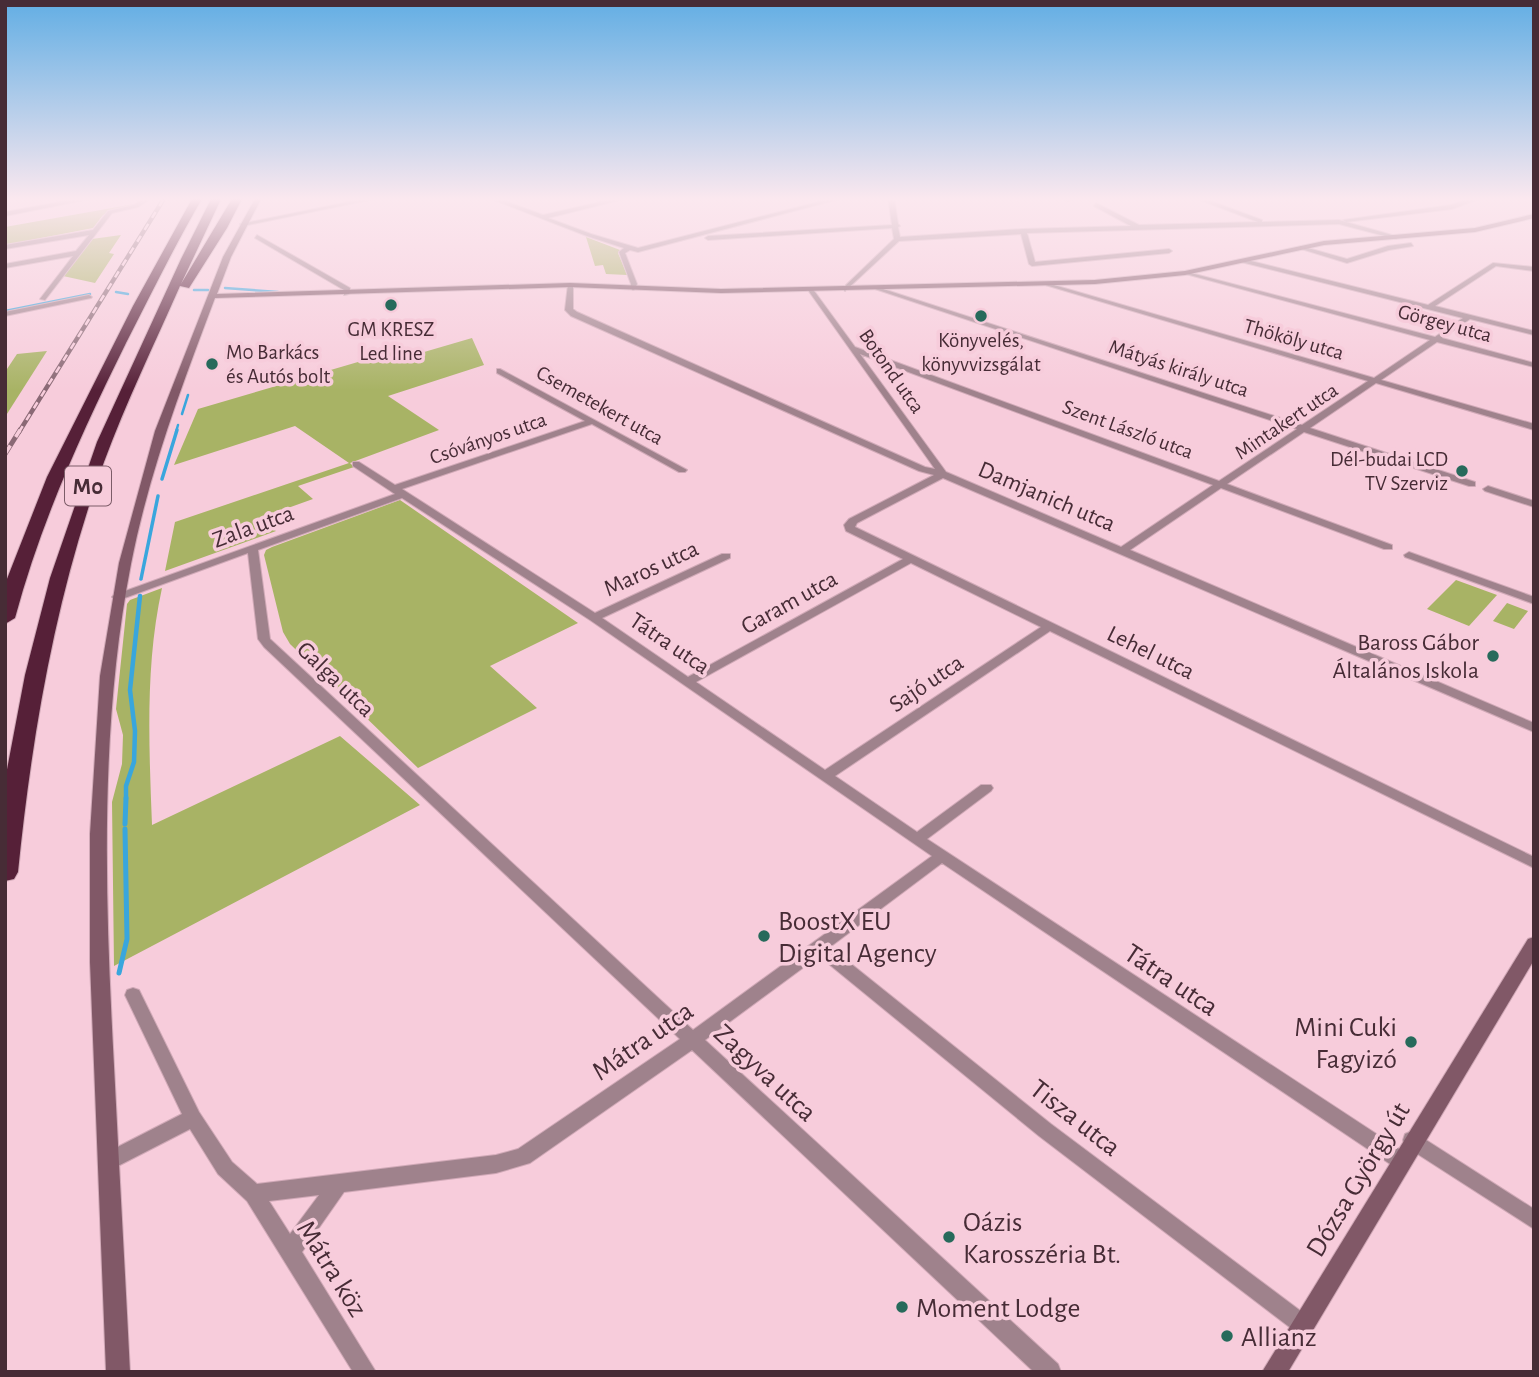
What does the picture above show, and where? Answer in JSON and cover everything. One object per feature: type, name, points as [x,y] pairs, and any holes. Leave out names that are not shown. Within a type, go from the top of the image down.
[{"type":"highway","name":"M0","points":[[5,618],[36,526],[82,416],[164,261]]},
{"type":"highway","name":"M0","points":[[5,872],[24,729],[59,579],[89,482],[187,261]]},
{"type":"highway","points":[[157,324],[174,304],[201,261]]},
{"type":"street","points":[[5,266],[32,261]]},
{"type":"street","points":[[43,299],[72,261]]},
{"type":"street","points":[[118,1372],[99,962],[98,834],[102,738],[118,597],[134,522],[160,431],[225,261]]},
{"type":"street","points":[[299,261],[348,289],[346,294]]},
{"type":"street","points":[[625,261],[633,288]]},
{"type":"street","points":[[845,289],[874,261]]},
{"type":"street","points":[[1031,261],[1032,264],[1061,261]]},
{"type":"street","points":[[213,296],[346,294],[569,285],[721,291],[1045,284],[1129,280],[1185,273],[1242,261]]},
{"type":"street","points":[[1244,261],[1534,333]]},
{"type":"street","points":[[1429,307],[1494,264],[1534,269]]},
{"type":"street","name":"Görgey utca","points":[[1185,273],[1534,365]]},
{"type":"street","name":"Thököly utca","points":[[1045,284],[1534,427]]},
{"type":"street","name":"Damjanich utca","points":[[569,285],[569,310],[574,314],[922,468],[943,474],[1534,729]]},
{"type":"street","name":"Mátyás király utca","points":[[875,288],[1472,484]]},
{"type":"street","name":"Botond utca","points":[[810,289],[943,474]]},
{"type":"street","points":[[5,314],[89,297]]},
{"type":"street","name":"Mintakert utca","points":[[1122,551],[1469,317]]},
{"type":"street","name":"Szent László utca","points":[[855,349],[1388,547]]},
{"type":"street","name":"Csemetekert utca","points":[[500,371],[682,470]]},
{"type":"street","name":"Csóványos utca","points":[[398,491],[593,421]]},
{"type":"street","points":[[356,464],[398,491]]},
{"type":"street","name":"Lehel utca","points":[[943,474],[849,525],[850,529],[1534,863]]},
{"type":"street","points":[[1488,489],[1534,504]]},
{"type":"street","name":"Zala utca","points":[[118,597],[398,491]]},
{"type":"street","name":"Tátra utca","points":[[398,491],[594,618],[942,856],[1400,1160]]},
{"type":"street","name":"Galga utca","points":[[253,548],[264,639],[268,645],[446,813]]},
{"type":"street","points":[[1409,555],[1534,601]]},
{"type":"street","name":"Maros utca","points":[[594,618],[726,556]]},
{"type":"street","name":"Garam utca","points":[[687,682],[911,559]]},
{"type":"street","name":"Sajó utca","points":[[825,775],[1050,626]]},
{"type":"street","points":[[917,839],[986,788]]},
{"type":"street","name":"Zagyva utca","points":[[446,813],[1050,1372]]},
{"type":"street","name":"Mátra utca","points":[[254,1194],[496,1164],[523,1157],[691,1041],[942,856]]},
{"type":"street","name":"Dózsa György út","points":[[1274,1372],[1412,1140],[1534,944]]},
{"type":"street","name":"Tisza utca","points":[[819,947],[1045,1130],[1303,1325]]},
{"type":"street","points":[[133,995],[193,1118],[225,1168],[254,1194]]},
{"type":"street","points":[[107,1162],[193,1118]]},
{"type":"street","points":[[1412,1140],[1534,1220]]},
{"type":"street","points":[[290,1252],[338,1184]]},
{"type":"street","name":"Mátra köz","points":[[254,1194],[365,1372]]},
{"type":"green space","points":[[75,261],[109,261],[95,283],[63,276]]},
{"type":"green space","points":[[594,261],[621,261],[627,275],[606,274],[603,265],[595,266]]},
{"type":"green space","points":[[472,338],[484,365],[388,396],[439,430],[350,463],[354,467],[298,486],[313,499],[260,518],[276,531],[165,571],[175,522],[349,463],[295,426],[174,465],[198,409],[392,352],[407,357]]},
{"type":"green space","points":[[47,351],[5,417],[5,372],[17,354]]},
{"type":"green space","points":[[400,500],[578,623],[490,666],[537,708],[418,768],[290,644],[283,632],[264,555],[266,550],[272,547]]},
{"type":"green space","points":[[1456,580],[1497,595],[1469,626],[1427,609]]},
{"type":"green space","points":[[162,588],[151,676],[149,736],[152,825],[340,736],[420,805],[114,966],[112,802],[122,764],[123,735],[116,709],[127,604],[130,600]]},
{"type":"green space","points":[[1507,603],[1528,611],[1514,629],[1493,621]]},
{"type":"waterway","points":[[225,288],[278,292]]},
{"type":"waterway","points":[[194,290],[208,290]]},
{"type":"waterway","points":[[116,292],[128,294]]},
{"type":"waterway","points":[[5,311],[90,294]]},
{"type":"waterway","points":[[182,414],[188,395]]},
{"type":"waterway","points":[[176,432],[178,425]]},
{"type":"waterway","points":[[162,479],[177,430]]},
{"type":"waterway","points":[[141,579],[158,496]]},
{"type":"waterway","points":[[126,798],[126,786],[134,762],[135,731],[130,690],[140,596]]},
{"type":"waterway","points":[[125,824],[126,798]]},
{"type":"waterway","points":[[119,973],[127,939],[125,829]]},
{"type":"railway","points":[[19,432],[125,261]]},
{"type":"railway","points":[[5,454],[20,430]]},
{"type":"place","name":"GM KRESZ Led line","points":[[391,305]]},
{"type":"place","name":"Könyvelés, könyvvizsgálat","points":[[981,316]]},
{"type":"place","name":"M0 Barkács és Autós bolt","points":[[212,364]]},
{"type":"place","name":"Dél-budai LCD TV Szerviz","points":[[1462,471]]},
{"type":"place","name":"Baross Gábor Általános Iskola","points":[[1493,656]]},
{"type":"place","name":"BoostX EU Digital Agency","points":[[764,936]]},
{"type":"place","name":"Mini Cuki Fagyizó","points":[[1411,1042]]},
{"type":"place","name":"Oázis Karosszéria Bt.","points":[[949,1237]]},
{"type":"place","name":"Moment Lodge","points":[[902,1307]]},
{"type":"place","name":"Allianz","points":[[1227,1336]]}]
